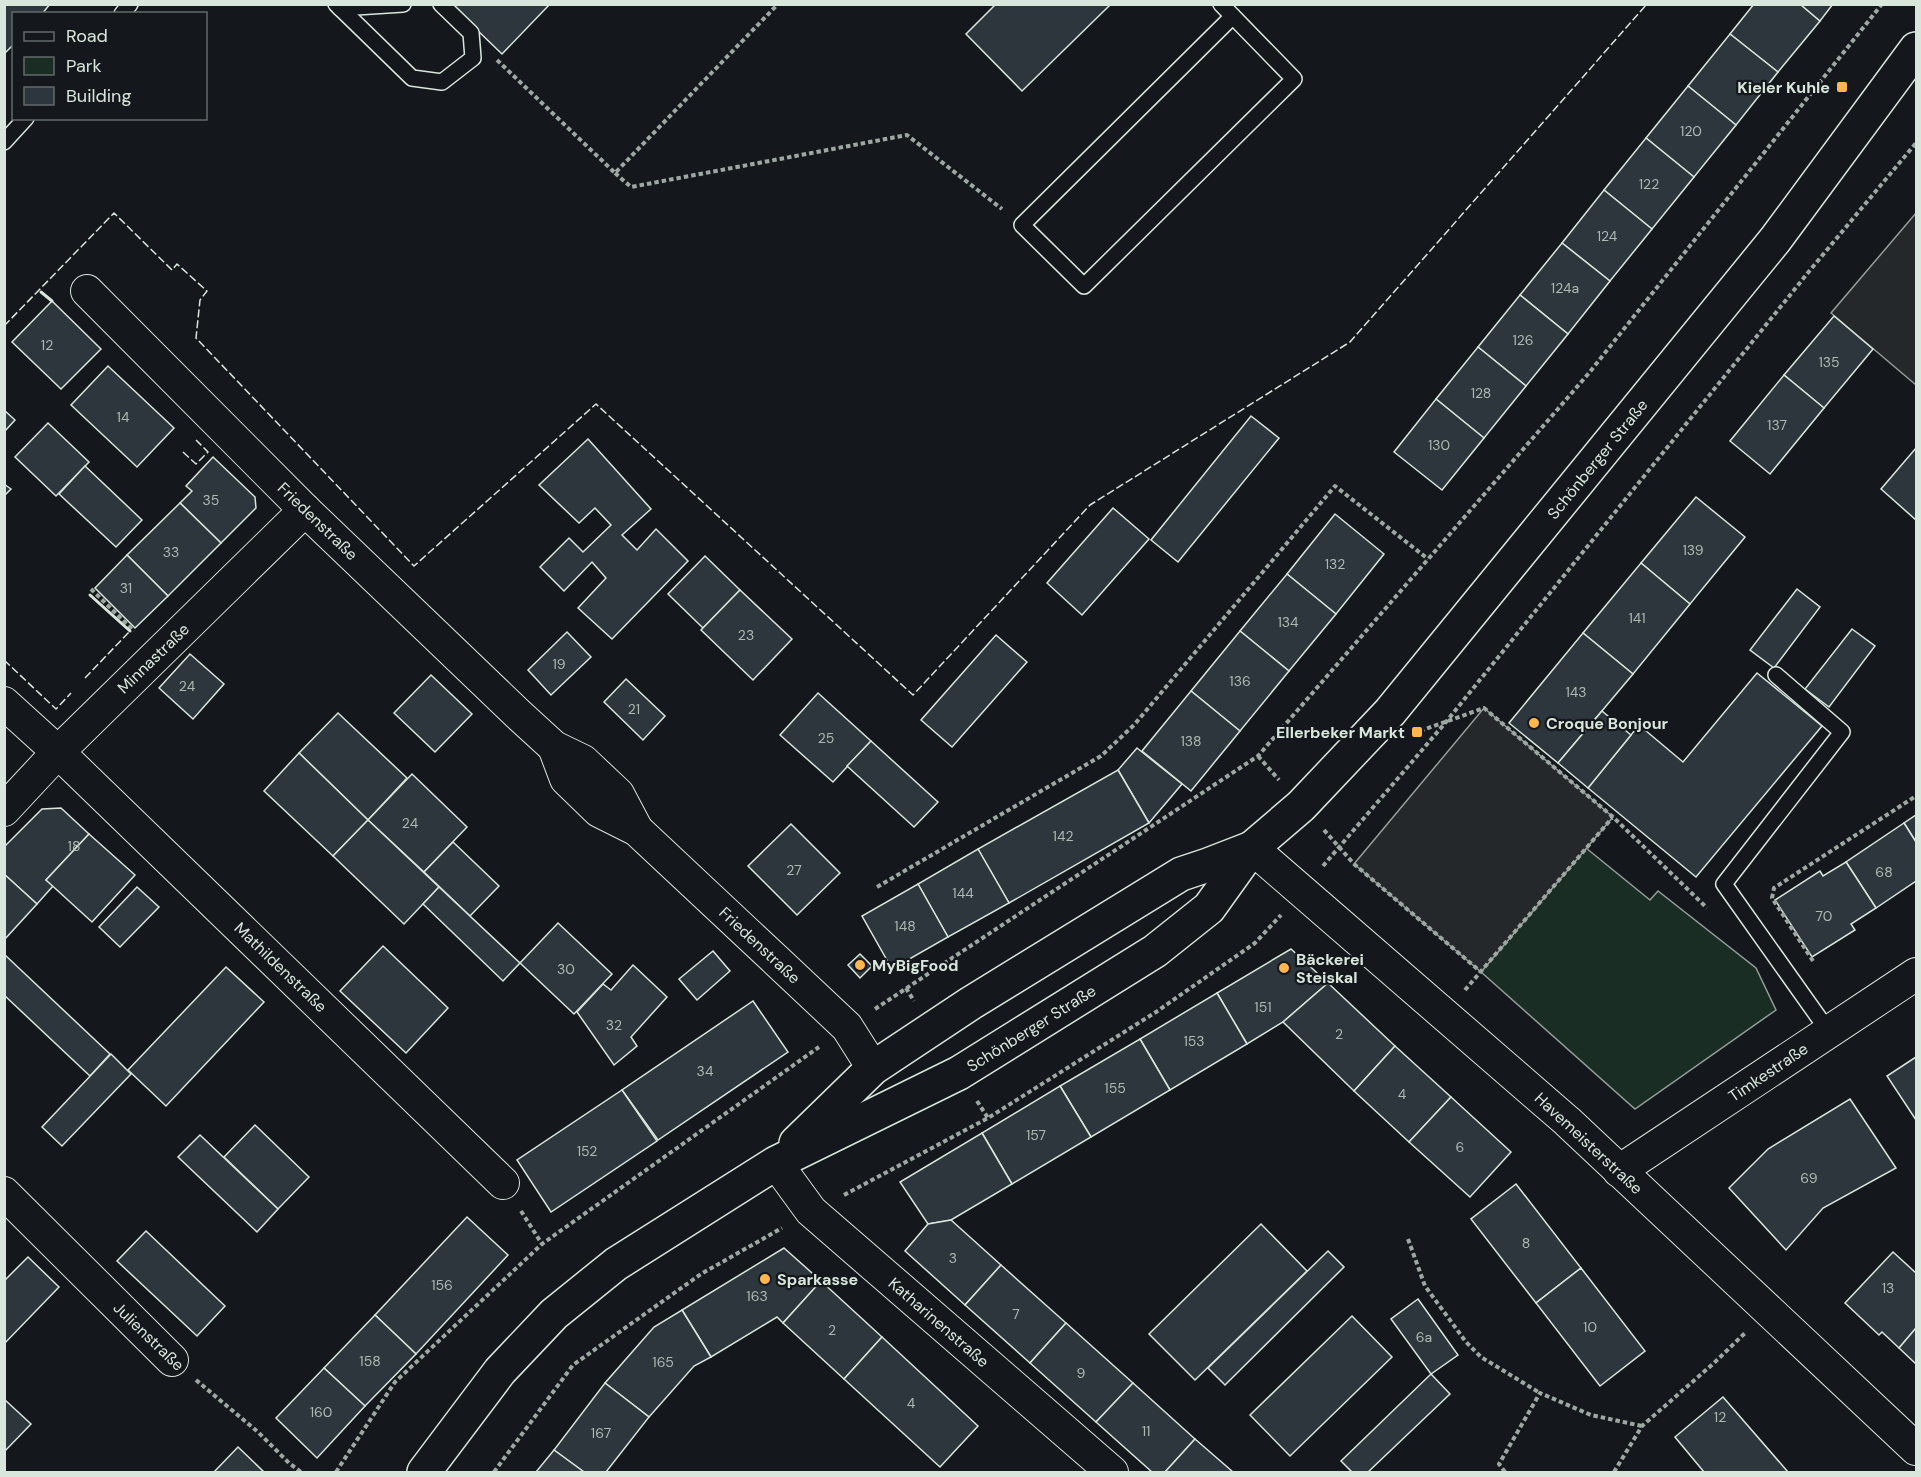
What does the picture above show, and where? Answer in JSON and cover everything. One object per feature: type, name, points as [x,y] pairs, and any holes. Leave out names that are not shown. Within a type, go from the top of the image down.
[{"type":"main road","name":"Schönberger Straße","points":[[424,1473],[500,1371],[554,1314],[616,1264],[776,1163],[959,1072],[1155,951],[1209,908],[1252,848],[1301,806],[1390,712],[1775,240],[1917,49]]},
{"type":"main road","name":"Schönberger Straße","points":[[776,1163],[873,1068],[971,1003],[1181,874],[1252,848]]},
{"type":"street","name":"Friedenstraße","points":[[87,291],[305,510],[554,747],[583,761],[618,794],[637,830],[847,1028],[873,1068]]},
{"type":"street","name":"Minnastraße","points":[[4,810],[58,752],[305,510]]},
{"type":"street","name":"Mathildenstraße","points":[[4,703],[58,752],[503,1183]]},
{"type":"street","name":"Havemeisterstraße","points":[[1252,848],[1567,1121],[1917,1449]]},
{"type":"street","name":"Timkestraße","points":[[1619,1171],[1917,974]]},
{"type":"street","name":"Katharinenstraße","points":[[776,1163],[811,1211],[1112,1473]]},
{"type":"street","name":"Julienstraße","points":[[4,1193],[172,1360]]},
{"type":"lane","points":[[338,6],[403,4]]},
{"type":"lane","points":[[338,6],[412,78],[442,82],[473,58],[471,33],[441,4]]},
{"type":"lane","points":[[1221,4],[1233,16],[1294,79],[1084,286],[1022,225],[1233,16]]},
{"type":"lane","points":[[4,142],[24,120]]},
{"type":"lane","points":[[1776,675],[1842,732],[1724,884],[1829,1032]]},
{"type":"path","points":[[615,173],[778,4]]},
{"type":"path","points":[[336,1473],[395,1382],[542,1244],[847,1028],[1258,756],[1589,373],[1882,4]]},
{"type":"path","points":[[473,58],[497,59],[632,187],[906,135],[1022,225]]},
{"type":"path","points":[[877,887],[1101,756],[1134,725],[1335,486],[1428,559]]},
{"type":"path","points":[[91,589],[158,654]]},
{"type":"path","points":[[1390,712],[1417,732],[1484,708],[1613,817],[1712,913]]},
{"type":"path","points":[[1258,756],[1354,864],[1482,972]]},
{"type":"path","points":[[1817,967],[1772,898],[1774,888],[1917,796]]},
{"type":"path","points":[[1443,1015],[1613,817]]},
{"type":"path","points":[[503,1183],[542,1244]]},
{"type":"path","points":[[1408,1239],[1425,1286],[1466,1342],[1481,1357],[1540,1393],[1591,1415],[1642,1425]]},
{"type":"path","points":[[1614,1473],[1642,1425],[1714,1363],[1769,1309]]},
{"type":"path","name":"Julienstraße","points":[[172,1360],[258,1432],[301,1473]]},
{"type":"path","points":[[1505,1473],[1499,1464],[1540,1393]]},
{"type":"green space","points":[[1586,848],[1650,900],[1658,891],[1756,968],[1776,1010],[1635,1109],[1481,972]]},
{"type":"shaded area","points":[[1916,213],[1916,385],[1831,313]]},
{"type":"shaded area","points":[[1484,708],[1613,817],[1481,972],[1354,864]]},
{"type":"building","points":[[4,4],[50,4],[44,12],[12,12],[12,46],[4,54]]},
{"type":"building","points":[[450,4],[550,4],[502,54]]},
{"type":"building","points":[[996,4],[1107,4],[1109,6],[1022,91],[966,34]]},
{"type":"building","points":[[1754,4],[1800,4],[1820,21],[1778,72],[1730,34]]},
{"type":"building","points":[[1800,4],[1833,4],[1820,21]]},
{"type":"building","points":[[1730,34],[1778,72],[1736,125],[1688,86]]},
{"type":"building","points":[[1688,86],[1736,125],[1694,177],[1646,138]]},
{"type":"building","points":[[1646,138],[1694,177],[1652,229],[1604,190]]},
{"type":"building","points":[[1604,190],[1652,229],[1610,281],[1562,243]]},
{"type":"building","points":[[1562,243],[1610,281],[1568,334],[1520,295]]},
{"type":"building","points":[[1520,295],[1568,334],[1526,386],[1478,347]]},
{"type":"building","points":[[52,301],[101,349],[61,389],[12,342]]},
{"type":"building","points":[[1834,316],[1873,349],[1824,408],[1784,375]]},
{"type":"building","points":[[1478,347],[1526,386],[1484,438],[1436,399]]},
{"type":"building","points":[[108,366],[174,428],[137,467],[71,405]]},
{"type":"building","points":[[1784,375],[1824,408],[1770,474],[1730,441]]},
{"type":"building","points":[[1436,399],[1484,438],[1442,490],[1394,452]]},
{"type":"building","points":[[4,410],[15,420],[4,432]]},
{"type":"building","points":[[1251,416],[1279,438],[1178,562],[1151,540]]},
{"type":"building","points":[[48,423],[89,462],[56,496],[15,457]]},
{"type":"building","points":[[588,439],[651,509],[622,535],[637,550],[656,529],[688,561],[612,639],[578,608],[606,578],[592,562],[564,591],[540,567],[569,538],[583,552],[611,525],[595,508],[579,523],[539,485]]},
{"type":"building","points":[[1916,448],[1916,520],[1881,489]]},
{"type":"building","points":[[213,457],[255,497],[256,508],[221,543],[180,503],[192,491],[186,486]]},
{"type":"building","points":[[85,466],[142,520],[116,547],[59,494]]},
{"type":"building","points":[[4,484],[11,489],[4,496]]},
{"type":"building","points":[[1696,497],[1745,537],[1690,604],[1641,563]]},
{"type":"building","points":[[180,503],[221,543],[168,596],[127,555]]},
{"type":"building","points":[[1113,508],[1149,539],[1082,615],[1047,583]]},
{"type":"building","points":[[1335,514],[1384,554],[1336,614],[1287,574]]},
{"type":"building","points":[[127,555],[168,596],[135,628],[95,588]]},
{"type":"building","points":[[705,556],[740,590],[703,628],[668,594]]},
{"type":"building","points":[[1641,563],[1690,604],[1633,674],[1583,633]]},
{"type":"building","points":[[1287,574],[1336,614],[1289,671],[1240,631]]},
{"type":"building","points":[[1797,589],[1820,607],[1774,668],[1750,650]]},
{"type":"building","points":[[740,590],[792,639],[753,680],[701,630]]},
{"type":"building","points":[[1852,629],[1875,646],[1829,707],[1805,689]]},
{"type":"building","points":[[1240,631],[1289,671],[1240,731],[1191,691]]},
{"type":"building","points":[[567,632],[591,657],[551,695],[528,670]]},
{"type":"building","points":[[1583,633],[1633,674],[1558,763],[1509,723]]},
{"type":"building","points":[[996,635],[1027,662],[952,747],[921,720]]},
{"type":"building","points":[[190,654],[224,684],[193,719],[159,688]]},
{"type":"building","points":[[1757,673],[1822,726],[1696,877],[1588,788],[1639,725],[1683,762]]},
{"type":"building","points":[[431,675],[472,714],[435,752],[394,713]]},
{"type":"building","points":[[626,679],[665,716],[643,740],[604,702]]},
{"type":"building","points":[[1191,691],[1240,731],[1191,791],[1142,751]]},
{"type":"building","points":[[818,693],[871,741],[833,782],[780,735]]},
{"type":"building","points":[[1602,711],[1631,735],[1588,788],[1558,763]]},
{"type":"building","points":[[338,713],[407,778],[368,820],[299,753]]},
{"type":"building","points":[[871,741],[938,802],[914,827],[847,766]]},
{"type":"building","points":[[1137,748],[1182,784],[1149,823],[1118,770]]},
{"type":"building","points":[[299,753],[368,820],[333,856],[264,791]]},
{"type":"building","points":[[1118,770],[1149,823],[1009,903],[978,849]]},
{"type":"building","points":[[412,774],[467,827],[424,872],[368,820]]},
{"type":"building","points":[[61,808],[89,834],[46,880],[53,886],[37,904],[4,874],[4,847],[42,809]]},
{"type":"building","points":[[1916,815],[1916,842],[1904,823]]},
{"type":"building","points":[[368,820],[439,887],[404,924],[333,856]]},
{"type":"building","points":[[1904,823],[1916,842],[1916,881],[1876,908],[1846,862]]},
{"type":"building","points":[[791,824],[840,873],[797,915],[748,866]]},
{"type":"building","points":[[89,834],[135,875],[92,922],[46,880]]},
{"type":"building","points":[[453,842],[499,886],[470,916],[424,872]]},
{"type":"building","points":[[978,849],[1009,903],[948,937],[918,884]]},
{"type":"building","points":[[1846,862],[1876,908],[1851,924],[1855,930],[1812,957],[1775,900],[1820,871],[1823,876]]},
{"type":"building","points":[[4,874],[37,904],[4,940]]},
{"type":"building","points":[[918,884],[948,937],[892,969],[862,916]]},
{"type":"building","points":[[137,887],[159,907],[120,947],[99,927]]},
{"type":"building","points":[[439,887],[520,963],[503,981],[423,904]]},
{"type":"building","points":[[558,923],[612,974],[574,1014],[520,963]]},
{"type":"building","points":[[383,946],[448,1008],[406,1053],[340,991]]},
{"type":"building","points":[[1291,949],[1328,983],[1283,1022],[1247,1044],[1217,993]]},
{"type":"building","points":[[713,951],[730,971],[697,1000],[679,979]]},
{"type":"building","points":[[860,954],[872,966],[860,978],[848,965]]},
{"type":"building","points":[[5,955],[110,1054],[90,1076],[4,995]]},
{"type":"building","points":[[633,965],[667,997],[631,1037],[637,1046],[614,1065],[577,1012],[603,984],[611,990]]},
{"type":"building","points":[[226,967],[264,1002],[166,1106],[128,1070]]},
{"type":"building","points":[[1328,983],[1395,1046],[1354,1091],[1283,1022]]},
{"type":"building","points":[[1217,993],[1247,1044],[1170,1090],[1140,1039]]},
{"type":"building","points":[[753,1001],[788,1052],[658,1140],[622,1090]]},
{"type":"building","points":[[1140,1039],[1170,1090],[1091,1137],[1060,1086]]},
{"type":"building","points":[[1395,1046],[1451,1097],[1409,1142],[1354,1091]]},
{"type":"building","points":[[111,1054],[131,1074],[62,1146],[42,1127]]},
{"type":"building","points":[[1916,1057],[1916,1120],[1887,1076]]},
{"type":"building","points":[[1060,1086],[1091,1137],[1012,1184],[982,1133]]},
{"type":"building","points":[[622,1090],[657,1141],[551,1212],[517,1160]]},
{"type":"building","points":[[1451,1097],[1511,1152],[1470,1197],[1409,1142]]},
{"type":"building","points":[[1850,1099],[1896,1168],[1823,1208],[1786,1250],[1729,1188],[1768,1149]]},
{"type":"building","points":[[255,1125],[309,1177],[278,1209],[224,1157]]},
{"type":"building","points":[[982,1133],[1012,1184],[951,1220],[928,1224],[900,1182]]},
{"type":"building","points":[[200,1135],[278,1209],[257,1232],[178,1157]]},
{"type":"building","points":[[1516,1184],[1581,1268],[1536,1303],[1471,1219]]},
{"type":"building","points":[[467,1217],[508,1255],[416,1354],[375,1315]]},
{"type":"building","points":[[951,1220],[1001,1265],[965,1305],[905,1251],[928,1224]]},
{"type":"building","points":[[1261,1224],[1307,1271],[1195,1380],[1149,1334]]},
{"type":"building","points":[[146,1231],[225,1306],[197,1336],[117,1261]]},
{"type":"building","points":[[784,1248],[821,1281],[783,1323],[777,1317],[711,1357],[682,1310]]},
{"type":"building","points":[[1328,1251],[1344,1267],[1225,1385],[1208,1368]]},
{"type":"building","points":[[1893,1252],[1916,1273],[1916,1328],[1899,1348],[1882,1332],[1879,1335],[1845,1303]]},
{"type":"building","points":[[28,1257],[59,1287],[4,1344],[4,1281]]},
{"type":"building","points":[[1001,1265],[1066,1323],[1030,1363],[965,1305]]},
{"type":"building","points":[[1581,1268],[1645,1351],[1600,1386],[1536,1303]]},
{"type":"building","points":[[821,1281],[882,1337],[844,1379],[783,1323]]},
{"type":"building","points":[[1418,1299],[1458,1355],[1431,1374],[1391,1319]]},
{"type":"building","points":[[682,1310],[711,1357],[694,1366],[649,1417],[605,1383],[654,1327]]},
{"type":"building","points":[[375,1315],[416,1354],[365,1406],[324,1368]]},
{"type":"building","points":[[1352,1316],[1392,1357],[1290,1456],[1250,1415]]},
{"type":"building","points":[[1066,1323],[1133,1383],[1096,1422],[1030,1363]]},
{"type":"building","points":[[1916,1328],[1916,1364],[1899,1348]]},
{"type":"building","points":[[882,1337],[978,1426],[940,1467],[844,1379]]},
{"type":"building","points":[[324,1368],[365,1406],[317,1458],[276,1418]]},
{"type":"building","points":[[1431,1374],[1450,1394],[1368,1472],[1352,1472],[1341,1461]]},
{"type":"building","points":[[605,1383],[649,1417],[606,1472],[584,1472],[554,1450]]},
{"type":"building","points":[[1133,1383],[1195,1439],[1165,1472],[1152,1472],[1096,1422]]},
{"type":"building","points":[[1723,1397],[1788,1472],[1704,1472],[1675,1437]]},
{"type":"building","points":[[4,1399],[31,1424],[4,1452]]},
{"type":"building","points":[[1195,1439],[1233,1472],[1165,1472]]},
{"type":"building","points":[[238,1447],[264,1472],[214,1472]]},
{"type":"building","points":[[554,1450],[584,1472],[536,1472]]},
{"type":"fence","points":[[4,326],[114,213],[172,270],[177,264],[207,291],[200,300],[196,338],[414,566],[596,404],[913,695],[1090,505],[1350,342],[1647,4]]},
{"type":"fence","points":[[183,452],[196,464],[208,452],[196,440]]},
{"type":"fence","points":[[85,678],[130,631]]},
{"type":"fence","points":[[4,660],[56,709],[71,693]]},
{"type":"wall","points":[[41,292],[52,301]]},
{"type":"wall","points":[[90,595],[130,631]]},
{"type":"place","name":"Kieler Kuhle","points":[[1842,87]]},
{"type":"place","name":"Croque Bonjour","points":[[1534,723]]},
{"type":"place","name":"Ellerbeker Markt","points":[[1417,732]]},
{"type":"place","name":"MyBigFood","points":[[860,965]]},
{"type":"place","name":"Bäckerei Steiskal","points":[[1284,968]]},
{"type":"place","name":"Sparkasse","points":[[765,1279]]}]
